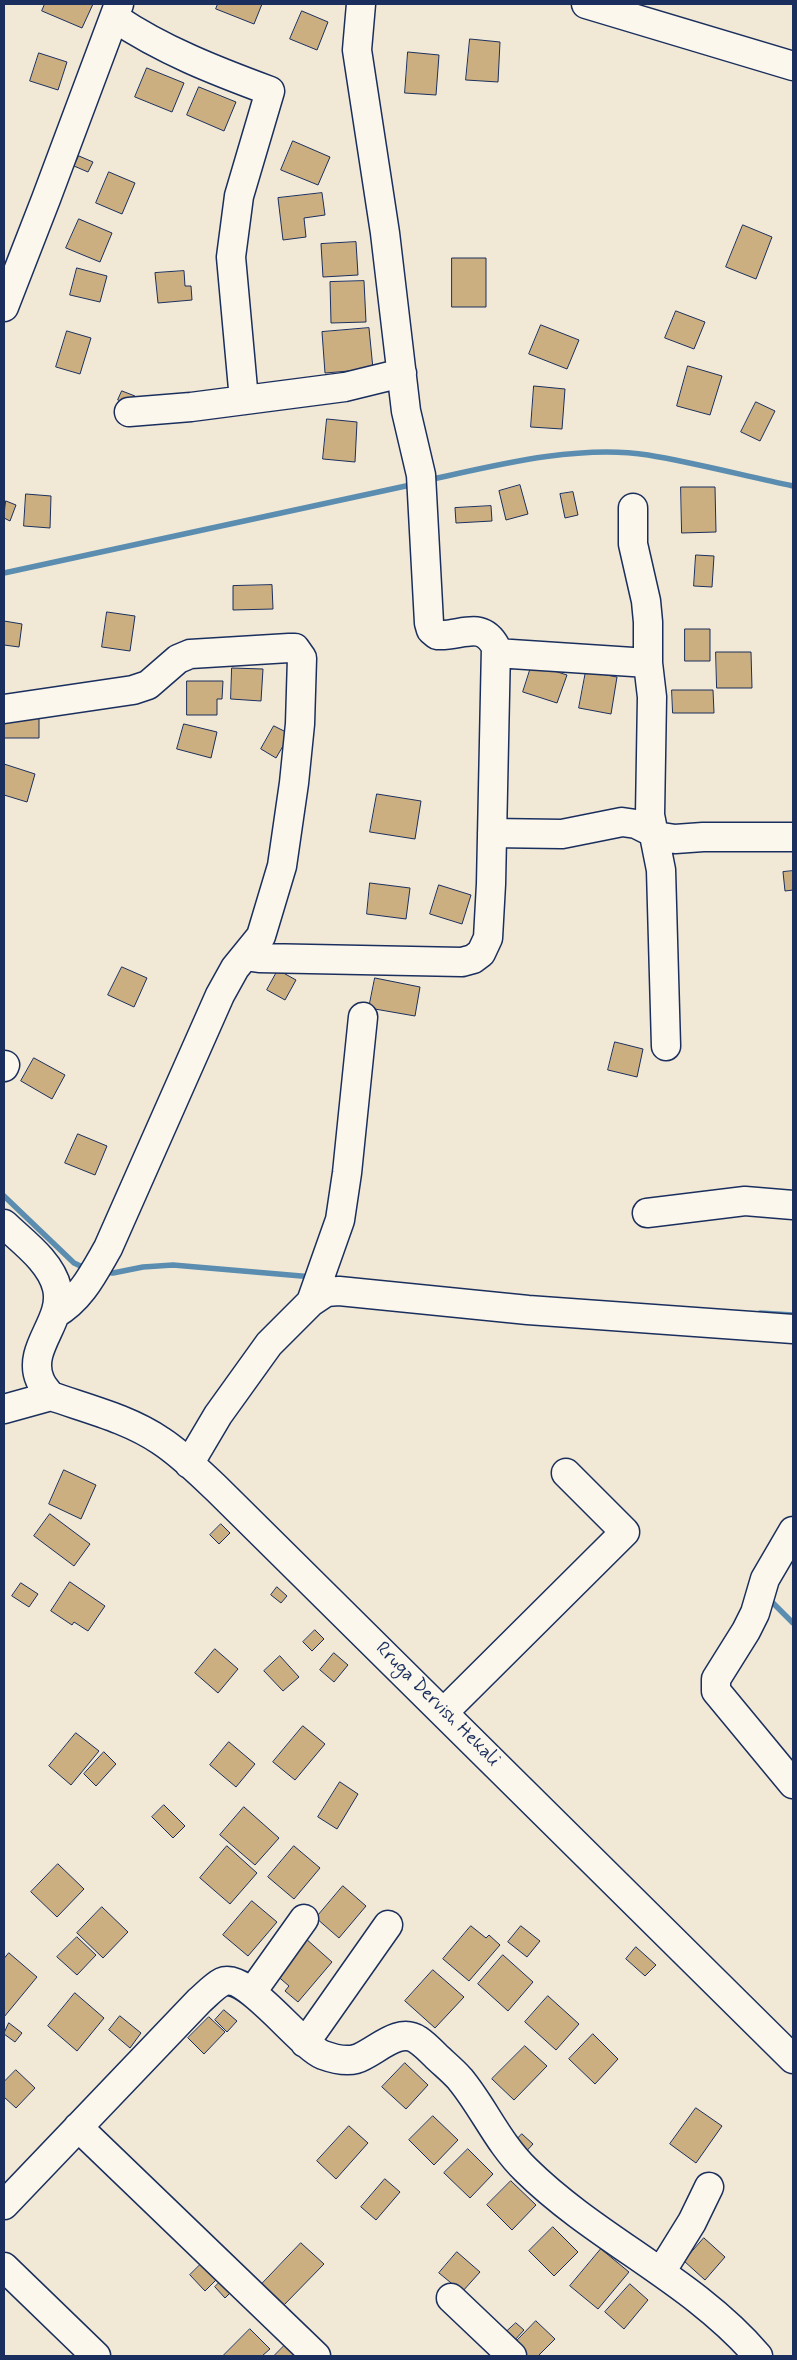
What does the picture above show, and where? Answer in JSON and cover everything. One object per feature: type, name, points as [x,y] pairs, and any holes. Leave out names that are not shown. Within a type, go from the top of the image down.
[{"type":"street","points":[[245,956],[258,958],[462,962],[472,959],[481,953],[488,938],[496,653],[492,639],[486,634],[467,631],[444,635],[437,634],[431,630],[425,571],[422,482],[406,411],[386,233],[358,58],[358,24],[361,4]]},
{"type":"street","points":[[586,4],[793,66]]},
{"type":"street","points":[[4,307],[117,11],[133,30],[194,61],[270,91],[239,196],[230,258],[244,400]]},
{"type":"street","points":[[129,412],[191,408],[345,387],[402,373]]},
{"type":"street","points":[[633,508],[633,544],[648,615],[648,663],[652,697],[650,815],[658,847],[661,870],[666,1046]]},
{"type":"street","points":[[4,709],[133,690],[148,685],[178,659],[190,654],[295,648],[300,652],[302,658],[300,724],[288,830],[282,866],[261,936],[235,968],[220,996],[108,1248],[88,1283],[73,1302],[55,1314]]},
{"type":"street","points":[[496,653],[648,663]]},
{"type":"street","points":[[492,833],[562,834],[622,822],[636,824],[653,833],[675,840],[703,837],[793,837]]},
{"type":"street","points":[[189,1464],[218,1415],[269,1344],[314,1294],[340,1220],[347,1173],[363,1017]]},
{"type":"street","points":[[646,1213],[745,1202],[793,1205]]},
{"type":"street","points":[[4,1224],[41,1260],[52,1275],[57,1288],[58,1300],[55,1314],[36,1366],[40,1381],[51,1396],[4,1409]]},
{"type":"street","points":[[314,1294],[339,1291],[528,1310],[793,1329]]},
{"type":"street","name":"Rruga Dervish Hekali","points":[[51,1396],[134,1426],[162,1441],[189,1464],[444,1712],[793,2059]]},
{"type":"street","points":[[444,1712],[625,1532],[566,1473]]},
{"type":"street","points":[[793,1531],[765,1579],[755,1613],[746,1632],[716,1679],[716,1691],[793,1784]]},
{"type":"street","points":[[252,1992],[304,1919]]},
{"type":"street","points":[[305,2043],[388,1925]]},
{"type":"street","points":[[4,2205],[199,2001],[223,1982],[232,1981],[241,1984],[252,1992],[305,2043],[321,2054],[339,2060],[356,2058],[396,2038],[409,2036],[418,2039],[460,2079],[504,2146],[526,2170],[570,2207],[710,2308],[744,2339],[758,2356]]},
{"type":"street","points":[[78,2127],[316,2356]]},
{"type":"street","points":[[661,2272],[692,2222],[709,2187]]},
{"type":"street","points":[[4,2267],[96,2356]]},
{"type":"street","points":[[451,2298],[512,2356]]},
{"type":"building","points":[[45,4],[93,4],[82,28],[42,11]]},
{"type":"building","points":[[218,4],[262,4],[254,24],[216,9]]},
{"type":"building","points":[[302,11],[328,22],[317,50],[290,39]]},
{"type":"building","points":[[470,39],[500,42],[498,82],[466,80]]},
{"type":"building","points":[[408,52],[439,55],[436,95],[405,93]]},
{"type":"building","points":[[39,53],[67,62],[58,90],[30,81]]},
{"type":"building","points":[[147,68],[184,83],[172,112],[135,97]]},
{"type":"building","points":[[199,87],[236,102],[224,131],[187,115]]},
{"type":"building","points":[[293,141],[330,157],[318,185],[281,170]]},
{"type":"building","points":[[79,156],[93,162],[88,172],[74,166]]},
{"type":"building","points":[[109,172],[135,183],[122,214],[96,203]]},
{"type":"building","points":[[322,193],[325,215],[304,218],[306,237],[283,240],[278,198]]},
{"type":"building","points":[[79,219],[112,233],[100,262],[66,248]]},
{"type":"building","points":[[743,225],[772,237],[756,279],[726,267]]},
{"type":"building","points":[[356,242],[358,275],[323,277],[321,244]]},
{"type":"building","points":[[452,258],[486,258],[486,307],[452,307]]},
{"type":"building","points":[[77,268],[107,276],[100,302],[70,295]]},
{"type":"building","points":[[184,271],[185,286],[191,286],[192,300],[158,303],[155,273]]},
{"type":"building","points":[[364,281],[366,322],[331,323],[330,282]]},
{"type":"building","points":[[676,311],[705,322],[694,349],[665,338]]},
{"type":"building","points":[[541,325],[579,340],[567,369],[529,354]]},
{"type":"building","points":[[369,328],[373,369],[325,373],[322,332]]},
{"type":"building","points":[[67,331],[91,338],[80,374],[56,367]]},
{"type":"building","points":[[688,366],[722,376],[710,415],[677,406]]},
{"type":"building","points":[[534,386],[565,389],[562,429],[531,427]]},
{"type":"building","points":[[122,391],[135,396],[131,405],[118,400]]},
{"type":"building","points":[[756,402],[775,411],[760,441],[741,432]]},
{"type":"building","points":[[327,419],[357,422],[355,462],[323,459]]},
{"type":"building","points":[[520,485],[528,514],[506,520],[499,491]]},
{"type":"building","points":[[681,487],[715,487],[716,532],[682,533]]},
{"type":"building","points":[[573,492],[578,515],[565,518],[560,494]]},
{"type":"building","points":[[26,494],[51,496],[50,528],[24,526]]},
{"type":"building","points":[[6,501],[16,505],[10,521],[4,518]]},
{"type":"building","points":[[491,506],[492,521],[456,523],[455,508]]},
{"type":"building","points":[[696,555],[714,556],[712,587],[694,586]]},
{"type":"building","points":[[272,585],[273,609],[233,610],[233,586]]},
{"type":"building","points":[[107,612],[135,616],[130,651],[102,647]]},
{"type":"building","points":[[4,621],[22,624],[19,647],[4,645]]},
{"type":"building","points":[[685,629],[710,629],[710,661],[685,661]]},
{"type":"building","points":[[716,652],[751,652],[752,688],[717,688]]},
{"type":"building","points":[[532,664],[567,675],[557,703],[523,692]]},
{"type":"building","points":[[232,668],[263,669],[261,701],[231,699]]},
{"type":"building","points":[[586,671],[617,677],[611,714],[579,708]]},
{"type":"building","points":[[187,681],[223,681],[222,699],[217,699],[217,715],[187,715]]},
{"type":"building","points":[[672,690],[713,690],[714,713],[673,713]]},
{"type":"building","points":[[39,716],[39,738],[4,738],[4,717]]},
{"type":"building","points":[[184,724],[217,732],[211,758],[177,749]]},
{"type":"building","points":[[274,726],[290,734],[276,758],[261,749]]},
{"type":"building","points":[[4,764],[35,774],[27,802],[4,795]]},
{"type":"building","points":[[377,794],[421,801],[415,839],[370,832]]},
{"type":"building","points":[[793,871],[793,890],[785,891],[783,872]]},
{"type":"building","points":[[370,883],[410,888],[406,919],[367,914]]},
{"type":"building","points":[[439,885],[471,895],[462,924],[430,914]]},
{"type":"building","points":[[122,967],[147,978],[134,1007],[108,995]]},
{"type":"building","points":[[278,970],[296,980],[285,1000],[267,990]]},
{"type":"building","points":[[375,978],[420,987],[415,1016],[369,1008]]},
{"type":"building","points":[[615,1042],[643,1049],[637,1077],[608,1070]]},
{"type":"building","points":[[34,1058],[65,1075],[52,1099],[21,1081]]},
{"type":"building","points":[[78,1134],[107,1146],[95,1175],[65,1163]]},
{"type":"building","points":[[64,1470],[96,1485],[81,1519],[49,1504]]},
{"type":"building","points":[[50,1514],[90,1544],[74,1566],[34,1536]]},
{"type":"building","points":[[221,1524],[230,1533],[219,1544],[210,1535]]},
{"type":"building","points":[[70,1582],[105,1606],[88,1631],[74,1622],[72,1625],[51,1611]]},
{"type":"building","points":[[21,1583],[38,1594],[29,1607],[12,1596]]},
{"type":"building","points":[[277,1587],[287,1596],[281,1603],[271,1595]]},
{"type":"building","points":[[315,1630],[324,1639],[312,1651],[303,1642]]},
{"type":"building","points":[[215,1649],[238,1669],[218,1693],[195,1673]]},
{"type":"building","points":[[334,1653],[348,1665],[334,1682],[320,1670]]},
{"type":"building","points":[[280,1656],[299,1677],[283,1691],[264,1671]]},
{"type":"building","points":[[303,1726],[325,1744],[295,1780],[273,1762]]},
{"type":"building","points":[[76,1733],[99,1751],[71,1785],[49,1766]]},
{"type":"building","points":[[229,1742],[255,1764],[236,1787],[210,1765]]},
{"type":"building","points":[[104,1752],[116,1764],[96,1786],[84,1774]]},
{"type":"building","points":[[340,1782],[358,1794],[337,1829],[318,1817]]},
{"type":"building","points":[[164,1805],[185,1826],[173,1838],[152,1817]]},
{"type":"building","points":[[244,1807],[279,1838],[255,1865],[220,1835]]},
{"type":"building","points":[[227,1846],[257,1873],[230,1904],[200,1878]]},
{"type":"building","points":[[294,1846],[320,1868],[294,1899],[268,1877]]},
{"type":"building","points":[[58,1864],[84,1889],[57,1917],[31,1892]]},
{"type":"building","points":[[343,1886],[366,1906],[339,1938],[316,1918]]},
{"type":"building","points":[[252,1901],[277,1922],[248,1956],[223,1935]]},
{"type":"building","points":[[102,1907],[128,1932],[103,1958],[77,1933]]},
{"type":"building","points":[[471,1926],[486,1938],[489,1935],[500,1945],[469,1981],[443,1959]]},
{"type":"building","points":[[521,1926],[540,1941],[527,1957],[508,1942]]},
{"type":"building","points":[[77,1937],[96,1955],[77,1975],[57,1957]]},
{"type":"building","points":[[305,1938],[332,1962],[298,2002],[285,1991],[289,1986],[274,1973]]},
{"type":"building","points":[[636,1947],[656,1965],[645,1976],[626,1959]]},
{"type":"building","points":[[9,1953],[37,1977],[4,2017],[4,1959]]},
{"type":"building","points":[[503,1955],[533,1982],[508,2011],[478,1984]]},
{"type":"building","points":[[433,1970],[464,1997],[435,2028],[405,2001]]},
{"type":"building","points":[[75,1993],[104,2018],[77,2051],[48,2026]]},
{"type":"building","points":[[548,1996],[579,2024],[556,2050],[525,2022]]},
{"type":"building","points":[[224,2010],[237,2021],[227,2032],[215,2020]]},
{"type":"building","points":[[120,2016],[141,2033],[130,2048],[109,2030]]},
{"type":"building","points":[[209,2017],[225,2032],[204,2054],[188,2038]]},
{"type":"building","points":[[9,2023],[22,2033],[15,2042],[4,2034]]},
{"type":"building","points":[[593,2034],[618,2059],[595,2084],[569,2059]]},
{"type":"building","points":[[525,2046],[547,2066],[514,2100],[492,2079]]},
{"type":"building","points":[[405,2063],[428,2085],[406,2109],[382,2087]]},
{"type":"building","points":[[16,2070],[35,2088],[16,2108],[4,2097],[4,2082]]},
{"type":"building","points":[[696,2108],[722,2126],[696,2163],[670,2144]]},
{"type":"building","points":[[433,2116],[458,2140],[434,2165],[409,2140]]},
{"type":"building","points":[[349,2126],[368,2143],[336,2179],[317,2161]]},
{"type":"building","points":[[522,2134],[533,2144],[521,2157],[510,2147]]},
{"type":"building","points":[[468,2149],[493,2174],[470,2198],[444,2173]]},
{"type":"building","points":[[385,2179],[400,2192],[376,2220],[361,2207]]},
{"type":"building","points":[[511,2181],[536,2205],[512,2230],[487,2205]]},
{"type":"building","points":[[553,2227],[578,2252],[554,2276],[529,2251]]},
{"type":"building","points":[[704,2238],[725,2257],[705,2280],[684,2261]]},
{"type":"building","points":[[301,2243],[324,2264],[283,2306],[261,2285]]},
{"type":"building","points":[[601,2249],[629,2272],[598,2309],[570,2286]]},
{"type":"building","points":[[457,2252],[480,2272],[462,2292],[439,2273]]},
{"type":"building","points":[[204,2261],[220,2276],[205,2291],[190,2275]]},
{"type":"building","points":[[224,2278],[235,2288],[225,2298],[215,2287]]},
{"type":"building","points":[[630,2284],[648,2300],[624,2329],[605,2312]]},
{"type":"building","points":[[536,2321],[555,2339],[538,2356],[520,2356],[510,2348]]},
{"type":"building","points":[[516,2323],[524,2330],[514,2341],[505,2333]]},
{"type":"building","points":[[250,2329],[270,2349],[262,2356],[223,2356]]},
{"type":"building","points":[[288,2342],[300,2353],[296,2356],[274,2356]]},
{"type":"waterway","points":[[429,480],[538,458],[566,454],[622,452],[666,458],[793,486]]},
{"type":"waterway","points":[[4,573],[415,484]]},
{"type":"waterway","points":[[4,1196],[74,1263],[87,1269]]},
{"type":"waterway","points":[[103,1272],[113,1273],[143,1267],[173,1265],[313,1277]]},
{"type":"waterway","points":[[760,1313],[793,1315]]},
{"type":"waterway","points":[[768,1598],[793,1623]]}]
